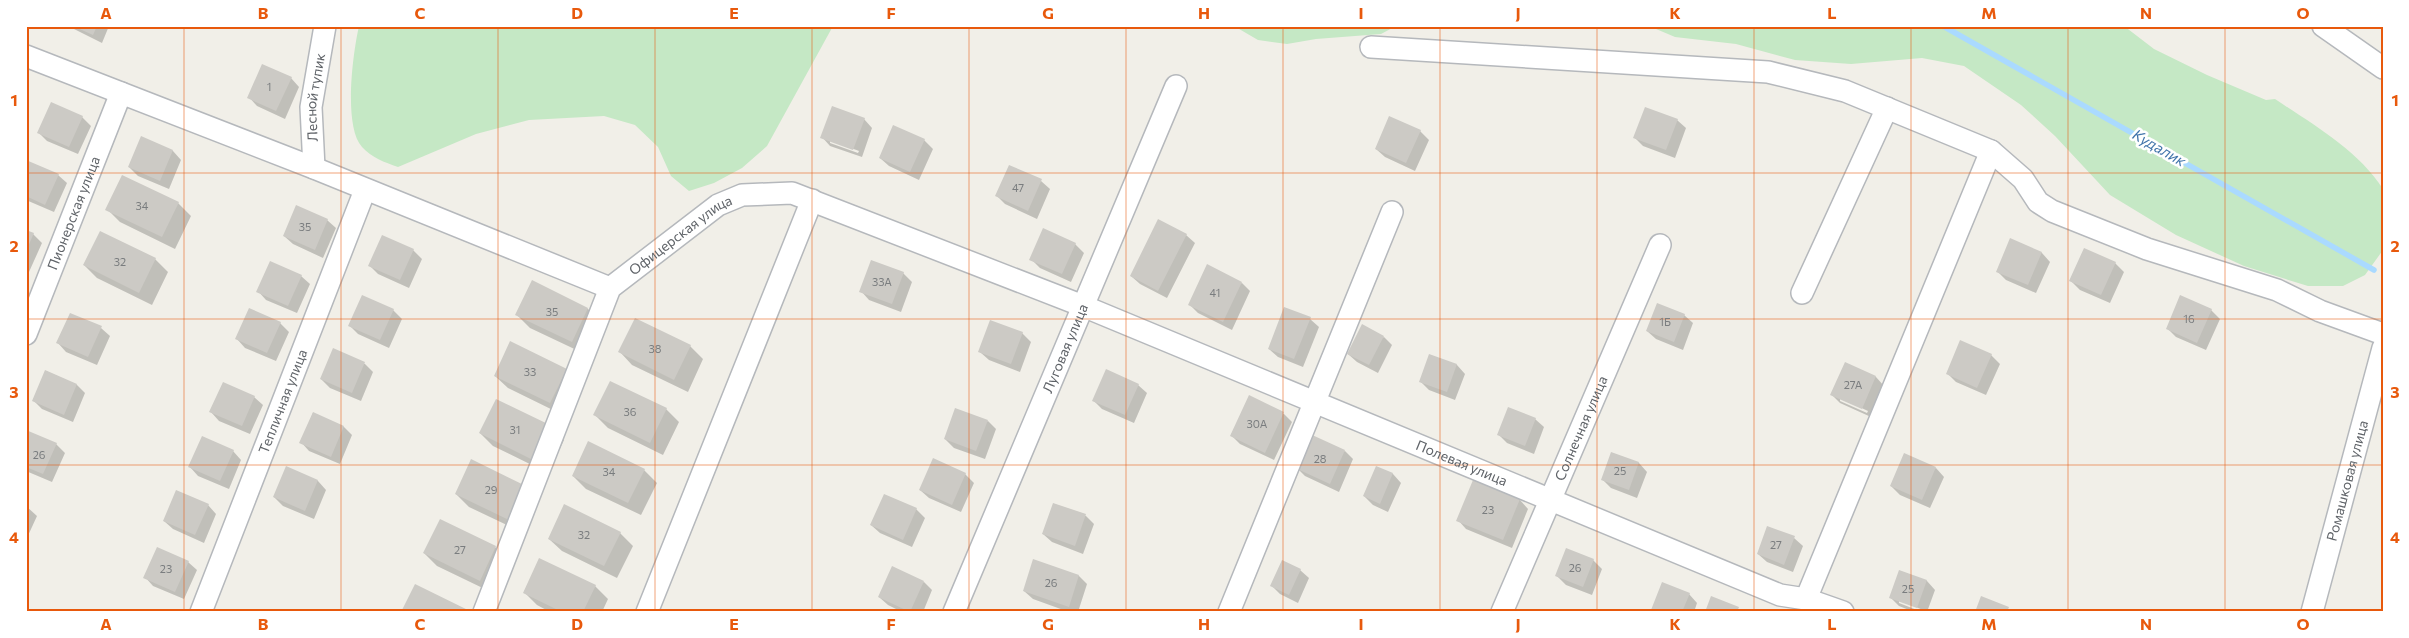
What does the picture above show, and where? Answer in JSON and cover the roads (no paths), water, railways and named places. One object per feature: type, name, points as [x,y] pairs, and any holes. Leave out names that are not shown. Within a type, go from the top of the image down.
[{"type":"street","name":"Лесной тупик","points":[[314,168],[311,107],[325,26]]},
{"type":"street","points":[[2323,26],[2383,68]]},
{"type":"street","points":[[1370,47],[1768,72],[1845,91],[1991,150],[2023,179],[2038,202],[2052,211],[2147,249],[2277,290],[2320,311],[2383,334]]},
{"type":"street","points":[[26,56],[314,168],[610,288],[484,612]]},
{"type":"street","name":"Луговая улица","points":[[954,612],[1176,86]]},
{"type":"street","name":"Пионерская улица","points":[[26,334],[121,93]]},
{"type":"street","points":[[1802,293],[1887,108]]},
{"type":"street","points":[[1806,599],[1991,150]]},
{"type":"street","name":"Тепличная улица","points":[[201,612],[365,190]]},
{"type":"street","name":"Офицерская улица","points":[[610,288],[718,205],[742,195],[792,193],[1083,306]]},
{"type":"street","points":[[647,612],[812,200]]},
{"type":"street","points":[[1229,612],[1392,212]]},
{"type":"street","name":"Солнечная улица","points":[[1502,612],[1660,245]]},
{"type":"street","name":"Полевая улица","points":[[1083,306],[1551,498],[1777,603],[1806,599],[1843,612]]},
{"type":"street","name":"Ромашковая улица","points":[[2312,612],[2383,348]]},
{"type":"waterway","name":"Кудалик","points":[[1943,26],[2374,270]]}]
